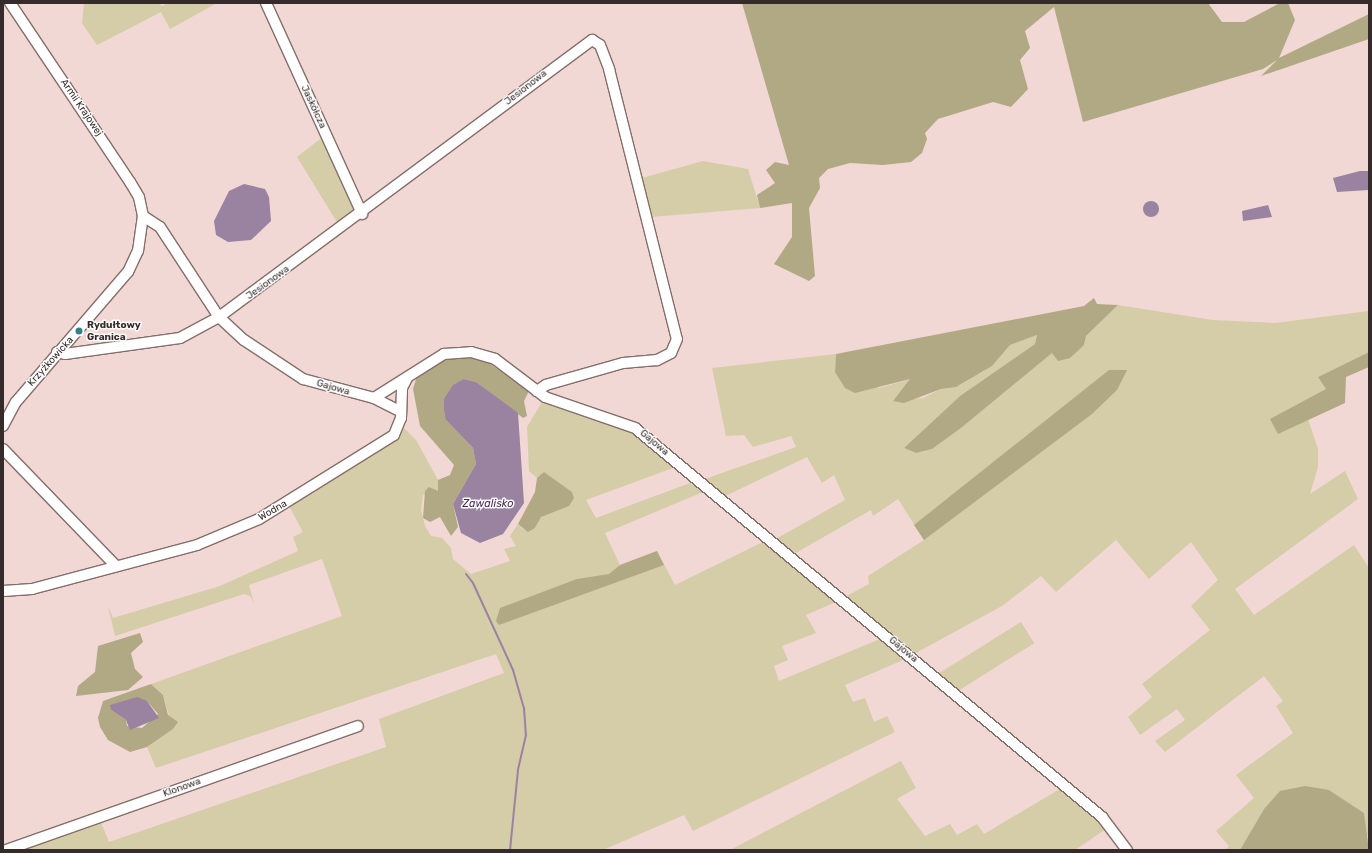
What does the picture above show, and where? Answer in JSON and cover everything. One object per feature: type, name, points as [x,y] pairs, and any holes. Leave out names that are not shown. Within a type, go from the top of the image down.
[{"type":"street","name":"Armii Krajowej","points":[[10,3],[130,182],[139,197],[143,216]]},
{"type":"street","name":"Jaskółcza","points":[[266,3],[361,212]]},
{"type":"street","name":"Jesionowa","points":[[57,352],[64,354],[180,338],[219,317],[582,45],[592,40],[598,43],[609,69],[677,339],[671,353],[661,358],[623,363],[546,385],[538,391]]},
{"type":"street","name":"Gajowa","points":[[143,216],[160,227],[219,317],[244,340],[303,379],[374,398],[444,354],[471,352],[495,359],[546,398],[636,428],[1102,817],[1126,850]]},
{"type":"street","name":"Krzyżkowicka","points":[[3,426],[16,402],[57,352],[128,272],[138,251],[143,216]]},
{"type":"street","name":"Wodna","points":[[3,591],[32,589],[197,545],[259,519],[394,435],[401,412],[402,388],[407,378]]},
{"type":"street","points":[[374,398],[401,412]]},
{"type":"street","points":[[3,450],[116,566]]},
{"type":"street","name":"Klonowa","points":[[6,850],[358,726]]},
{"type":"shaded area","points":[[84,3],[159,3],[162,6],[168,3],[217,3],[170,29],[161,12],[97,45],[82,23]]},
{"type":"shaded area","points":[[742,3],[1208,3],[1222,22],[1244,22],[1280,3],[1288,3],[1295,20],[1279,58],[1369,14],[1369,39],[1261,76],[1277,60],[1263,69],[1083,122],[1054,7],[1025,31],[1030,48],[1020,60],[1028,89],[1011,107],[993,102],[938,119],[925,133],[927,139],[922,153],[911,162],[883,165],[850,163],[828,169],[819,178],[820,188],[809,208],[815,276],[809,281],[774,264],[792,237],[792,203],[760,208],[757,195],[775,183],[766,170],[775,162],[789,165]]},
{"type":"shaded area","points":[[324,136],[358,213],[340,227],[297,157]]},
{"type":"shaded area","points":[[703,161],[748,169],[760,208],[651,217],[642,178]]},
{"type":"shaded area","points":[[1094,298],[1097,304],[1118,305],[1086,336],[1084,345],[1070,358],[1058,361],[1052,353],[961,428],[932,449],[916,453],[904,448],[960,396],[1035,344],[1037,335],[1010,345],[992,366],[956,387],[941,389],[904,403],[893,401],[910,379],[855,393],[845,388],[835,372],[836,354],[1084,306]]},
{"type":"shaded area","points":[[1118,305],[1213,320],[1275,323],[1369,311],[1369,352],[1318,377],[1326,389],[1308,419],[1318,449],[1318,467],[1310,494],[1345,471],[1358,499],[1235,589],[1254,615],[1354,545],[1369,568],[1369,835],[1366,836],[1364,813],[1329,790],[1264,809],[1240,850],[1225,850],[1229,846],[1216,831],[1254,798],[1236,775],[1293,733],[1276,706],[1283,701],[1264,676],[1165,752],[1155,741],[1185,720],[1177,709],[1140,735],[1128,717],[1152,697],[1142,684],[1210,630],[1191,606],[1218,580],[1191,542],[1149,579],[1116,540],[1056,592],[1041,576],[1002,606],[903,660],[845,685],[853,702],[865,698],[874,722],[887,716],[895,732],[693,831],[684,815],[603,850],[10,850],[99,818],[109,842],[386,747],[379,719],[504,673],[496,654],[156,768],[147,747],[173,729],[163,695],[151,684],[342,616],[322,559],[249,585],[254,603],[250,596],[244,594],[115,636],[108,606],[113,618],[220,586],[298,551],[293,537],[303,532],[287,502],[388,445],[403,427],[416,440],[438,480],[438,492],[423,495],[421,510],[425,526],[431,536],[442,538],[451,548],[453,559],[471,574],[510,561],[504,549],[516,546],[510,536],[518,524],[523,529],[535,528],[541,517],[574,498],[572,492],[544,473],[537,478],[529,471],[527,427],[545,397],[614,418],[681,465],[586,500],[596,518],[690,483],[703,492],[605,533],[620,565],[657,551],[675,585],[771,538],[774,540],[845,500],[834,475],[822,483],[807,457],[721,498],[699,481],[796,447],[791,436],[753,447],[744,435],[726,436],[712,368],[836,354],[835,372],[879,388],[911,379],[893,401],[923,398],[941,389],[956,387],[992,366],[1010,345],[1037,335],[1035,344],[960,396],[904,448],[916,453],[932,449],[961,428],[1053,352],[1083,345],[1086,336]],"holes":[[[898,499],[924,540],[868,576],[869,584],[843,598],[792,555],[871,510],[873,516]],[[843,599],[887,636],[779,681],[774,666],[788,660],[782,646],[816,633],[806,615]]]},
{"type":"shaded area","points":[[1369,352],[1369,367],[1346,377],[1345,403],[1278,434],[1270,419],[1326,389],[1318,377]]},
{"type":"shaded area","points":[[460,355],[483,359],[529,391],[524,401],[527,416],[523,418],[476,382],[464,379],[446,420],[473,448],[476,464],[453,504],[458,527],[451,536],[440,517],[430,522],[423,518],[425,491],[429,487],[438,491],[438,480],[450,475],[454,465],[420,426],[413,389],[417,376],[435,364]]},
{"type":"shaded area","points":[[1109,370],[1127,370],[1117,390],[1092,414],[924,540],[914,525]]},
{"type":"shaded area","points":[[544,472],[572,492],[574,498],[569,506],[541,517],[535,528],[528,532],[518,524],[535,492],[537,478]]},
{"type":"shaded area","points":[[657,551],[664,565],[499,625],[496,621],[500,608],[577,579],[609,574],[620,565]]},
{"type":"shaded area","points":[[1021,622],[1034,643],[950,696],[937,674]]},
{"type":"shaded area","points":[[140,633],[143,642],[131,653],[135,669],[143,677],[128,690],[76,696],[78,686],[95,672],[98,646]]},
{"type":"shaded area","points":[[151,684],[163,695],[168,715],[178,722],[173,729],[147,747],[130,752],[108,740],[100,727],[98,718],[103,701]],"holes":[[[127,700],[147,701],[158,714],[142,728],[127,726],[126,720],[111,710]]]},
{"type":"shaded area","points":[[901,761],[916,788],[897,799],[925,836],[950,824],[957,835],[977,824],[984,834],[1065,786],[1109,827],[1075,850],[730,850]]},
{"type":"shaded area","points":[[1305,786],[1329,790],[1364,813],[1369,850],[1240,850],[1264,809],[1280,791]]},
{"type":"water","points":[[1360,171],[1369,171],[1369,190],[1337,192],[1333,178]]},
{"type":"water","points":[[244,184],[265,189],[269,197],[271,221],[251,240],[228,242],[216,235],[214,221],[229,191]]},
{"type":"water","points":[[1148,201],[1154,201],[1159,206],[1157,215],[1154,217],[1148,217],[1143,212],[1143,206]]},
{"type":"water","points":[[1268,205],[1272,217],[1243,221],[1242,211]]},
{"type":"water","name":"Zawalisko","points":[[464,379],[476,382],[518,413],[524,503],[503,534],[480,543],[461,533],[453,504],[476,464],[473,448],[446,420],[444,409],[444,399],[453,385]]},
{"type":"water","points":[[137,697],[147,701],[159,718],[130,730],[126,720],[111,710],[110,705]]},
{"type":"waterway","points":[[466,574],[473,583],[513,670],[524,708],[526,735],[518,770],[510,850]]},
{"type":"place","name":"Rydułtowy Granica","points":[[79,331]]}]
